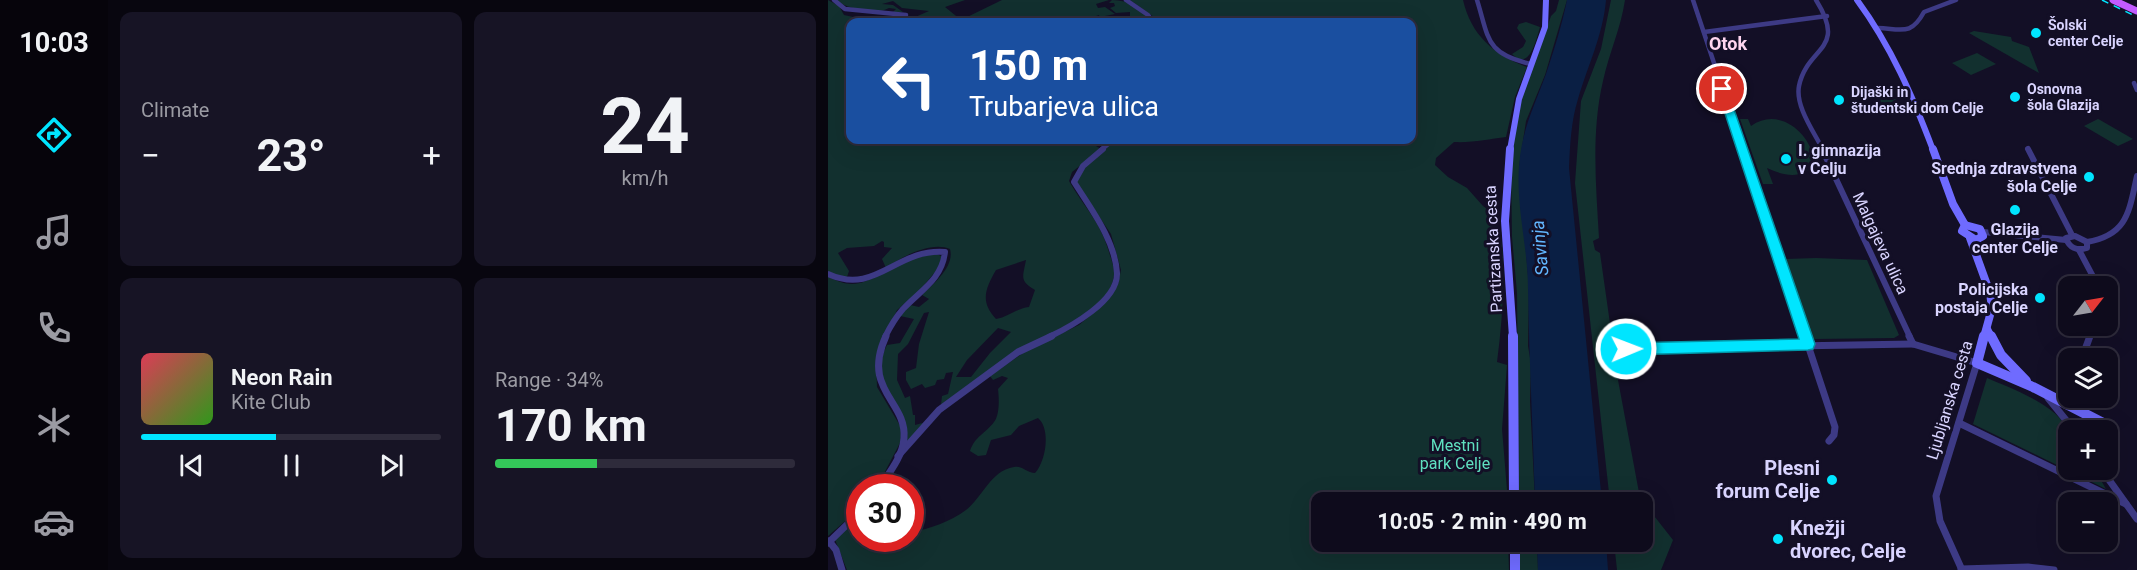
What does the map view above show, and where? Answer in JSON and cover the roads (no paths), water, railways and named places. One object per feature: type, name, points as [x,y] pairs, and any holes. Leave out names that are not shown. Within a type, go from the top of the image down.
[{"type":"main road","points":[[2113,0],[2137,10]]},
{"type":"main road","points":[[2121,0],[2137,10]]},
{"type":"street","points":[[834,0],[845,9],[906,15]]},
{"type":"street","points":[[1126,0],[1150,18]]},
{"type":"street","points":[[1477,0],[1485,36],[1490,42],[1509,58],[1531,64]]},
{"type":"street","name":"Partizanska cesta","points":[[1514,492],[1512,299],[1505,222],[1506,175],[1508,148],[1519,97],[1545,30],[1548,16],[1545,0]]},
{"type":"street","points":[[1693,0],[1835,427],[1834,435],[1829,441]]},
{"type":"street","points":[[1704,32],[1827,16],[1816,0]]},
{"type":"street","name":"Ljubljanska cesta","points":[[1857,0],[1878,28],[1898,65],[1953,204],[1965,225],[1962,231],[1970,238],[1991,300],[1987,329],[1936,496],[1940,521],[1961,569]]},
{"type":"street","points":[[1878,28],[1910,29],[1917,25],[1924,12],[1956,0]]},
{"type":"street","name":"Malgajeva ulica","points":[[1827,16],[1830,28],[1828,38],[1800,80],[1798,94],[1913,344]]},
{"type":"street","points":[[2134,83],[2137,90]]},
{"type":"street","points":[[898,456],[939,410],[961,393],[1018,352],[1078,323],[1108,295],[1117,275],[1108,238],[1074,182],[1083,166],[1108,144]]},
{"type":"street","points":[[2028,149],[2072,235],[2087,242],[2116,234],[2124,226],[2137,176]]},
{"type":"street","points":[[1965,225],[1975,226],[1983,232],[2066,240],[2072,247],[2079,250],[2087,248],[2087,242]]},
{"type":"street","points":[[1970,238],[1981,239],[1983,232]]},
{"type":"street","points":[[2066,240],[2072,235]]},
{"type":"street","points":[[828,274],[840,281],[856,283],[909,257],[937,250],[945,252],[942,269],[893,322],[878,360],[880,385],[904,428],[905,437],[898,456],[887,474]]},
{"type":"street","points":[[2079,250],[2093,276]]},
{"type":"street","points":[[1987,329],[2001,355],[2037,389],[2065,420]]},
{"type":"street","points":[[1626,349],[1808,344],[1913,344],[1977,363],[2037,389],[2097,420]]},
{"type":"street","points":[[1959,423],[2126,504]]},
{"type":"street","points":[[2109,480],[2137,519]]},
{"type":"street","points":[[842,570],[836,550],[829,542],[846,526]]},
{"type":"street","points":[[1515,552],[1515,570]]},
{"type":"street","points":[[1961,569],[2028,567],[2054,570]]},
{"type":"water","name":"Savinja","points":[[1567,0],[1606,0],[1598,38],[1576,107],[1571,134],[1569,168],[1601,492],[1535,492],[1527,274],[1519,197],[1519,166],[1526,129],[1560,28]]},
{"type":"water","points":[[1537,552],[1607,552],[1608,570],[1538,570]]},
{"type":"railway","points":[[2102,0],[2137,17]]},
{"type":"place","name":"Šolski center Celje","points":[[2036,33]]},
{"type":"place","name":"Osnovna šola Glazija","points":[[2015,97]]},
{"type":"place","name":"Dijaški in študentski dom Celje","points":[[1839,100]]},
{"type":"place","name":"I. gimnazija v Celju","points":[[1786,159]]},
{"type":"place","name":"Srednja zdravstvena šola Celje","points":[[2089,177]]},
{"type":"place","name":"Glazija center Celje","points":[[2015,210]]},
{"type":"place","name":"Policijska postaja Celje","points":[[2040,298]]},
{"type":"place","name":"Plesni forum Celje","points":[[1832,480]]},
{"type":"place","name":"Knežji dvorec, Celje","points":[[1778,539]]},
{"type":"district","name":"Otok","points":[[1728,44]]},
{"type":"park label","name":"Mestni park Celje","points":[[1455,454]]}]
